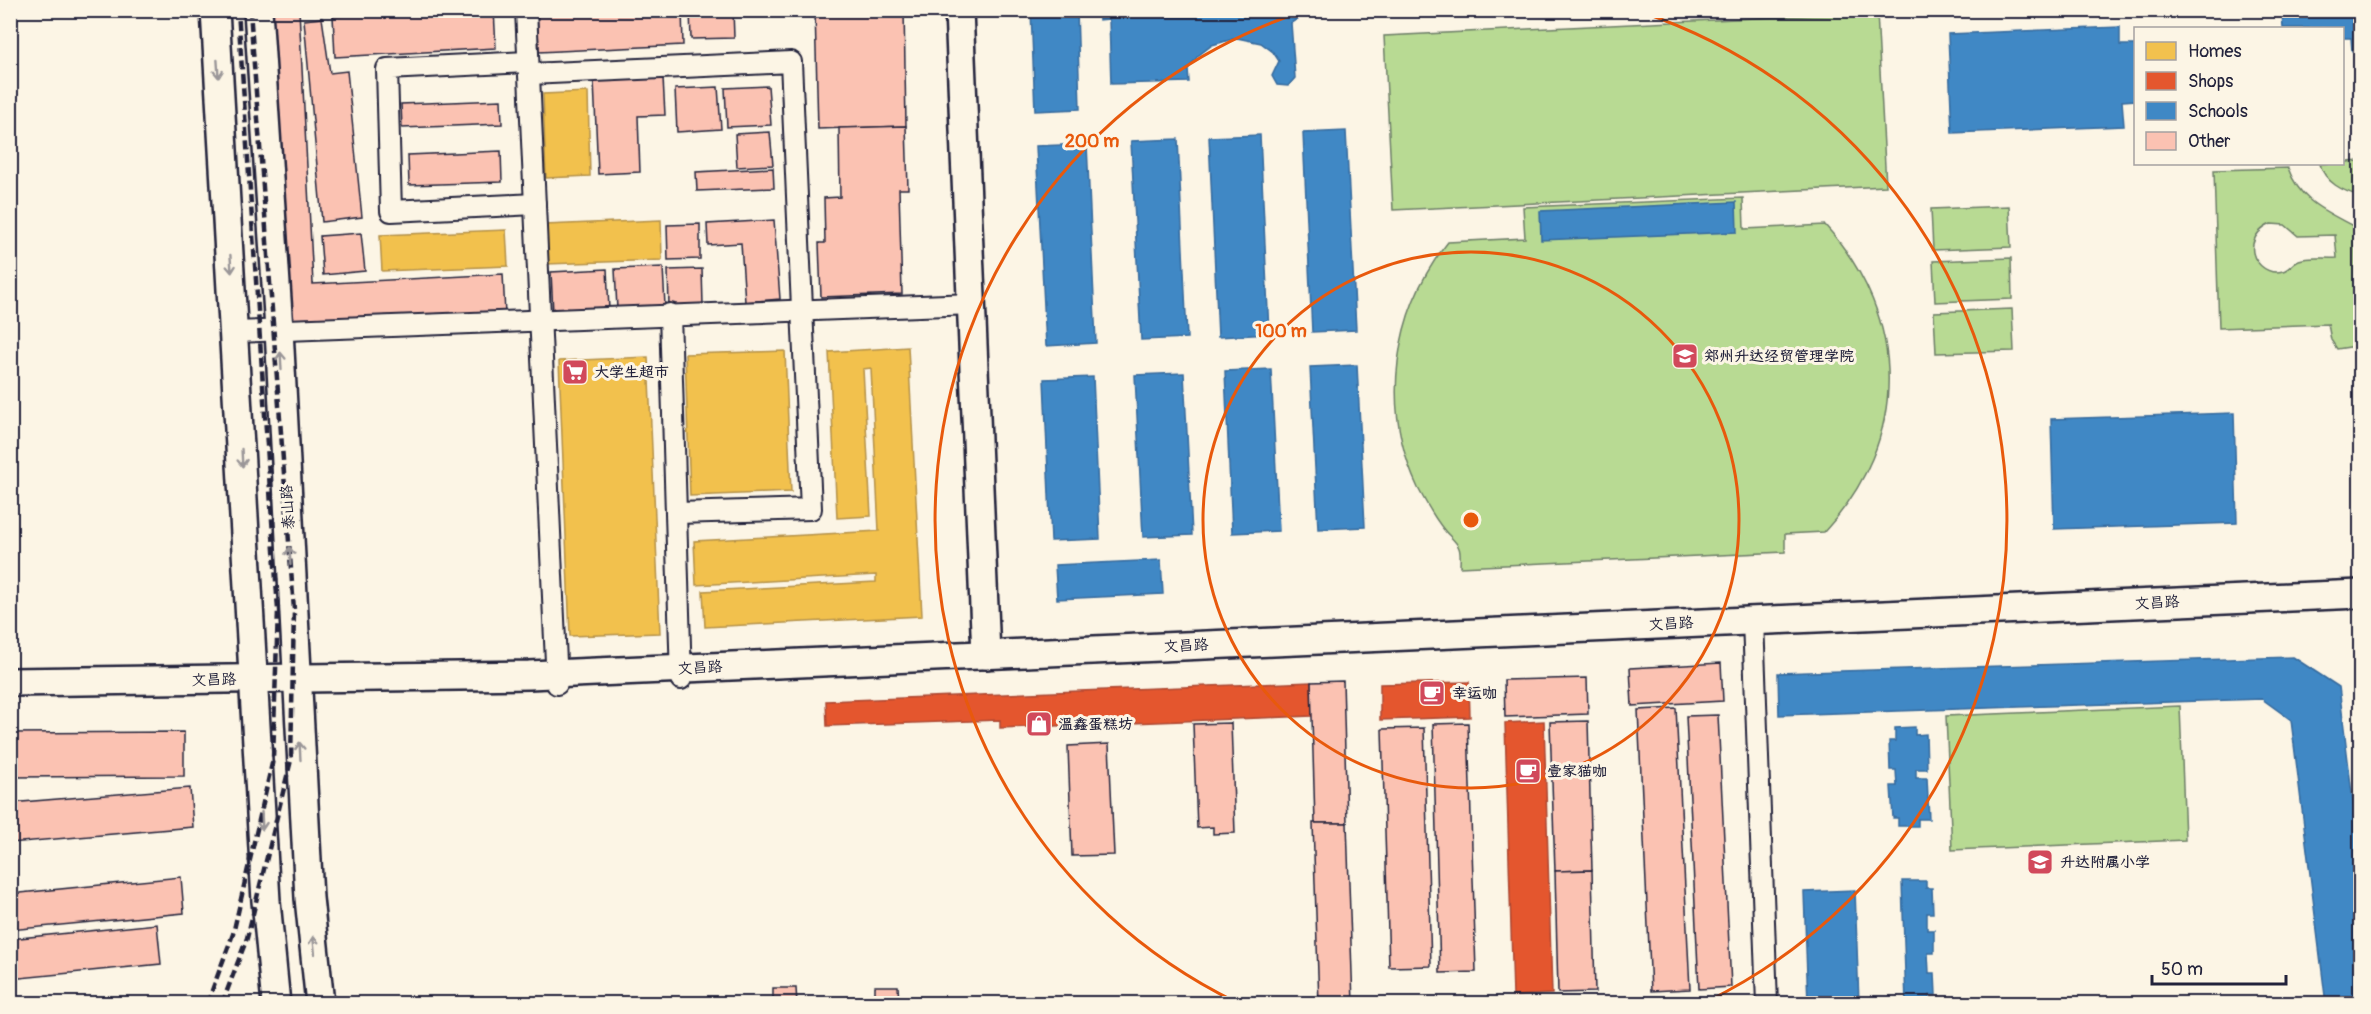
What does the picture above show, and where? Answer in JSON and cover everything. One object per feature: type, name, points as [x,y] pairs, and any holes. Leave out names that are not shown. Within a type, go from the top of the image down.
[{"type":"street","points":[[215,10],[266,901],[276,1004]]},
{"type":"street","name":"泰山路","points":[[258,10],[279,330],[309,898],[320,1004]]},
{"type":"street","points":[[526,10],[556,679]]},
{"type":"street","points":[[958,10],[973,304],[986,655]]},
{"type":"street","points":[[535,204],[392,211],[387,69],[791,62],[811,509],[677,513]]},
{"type":"street","points":[[235,332],[973,304]]},
{"type":"street","points":[[670,314],[681,674]]},
{"type":"street","name":"文昌路","points":[[10,682],[296,678],[556,679],[681,674],[986,655],[2361,594]]},
{"type":"street","points":[[1753,620],[1767,1004]]},
{"type":"green space","points":[[1877,12],[1886,186],[1393,210],[1384,36]]},
{"type":"green space","points":[[2360,161],[2360,196],[2341,189],[2330,181],[2320,165],[2344,165],[2344,162]]},
{"type":"green space","points":[[2288,168],[2306,197],[2322,209],[2353,226],[2359,339],[2356,346],[2337,349],[2331,340],[2328,324],[2219,328],[2214,170]],"holes":[[[2271,224],[2285,225],[2298,236],[2335,235],[2337,258],[2303,259],[2277,272],[2261,266],[2254,256],[2255,237]]]},
{"type":"green space","points":[[1743,198],[1744,229],[1825,225],[1853,261],[1872,299],[1884,339],[1888,379],[1884,419],[1872,458],[1852,496],[1824,532],[1785,534],[1785,552],[1460,567],[1458,546],[1427,505],[1406,457],[1399,426],[1396,393],[1398,361],[1404,329],[1429,269],[1448,242],[1525,238],[1523,207]]},
{"type":"green space","points":[[2009,206],[2011,247],[1933,250],[1931,209]]},
{"type":"green space","points":[[2011,258],[2012,299],[1935,302],[1933,261]]},
{"type":"green space","points":[[2012,309],[2014,351],[1936,353],[1934,312]]},
{"type":"green space","points":[[2180,706],[2185,840],[1952,850],[1946,716]]},
{"type":"building: Homes","points":[[588,92],[590,176],[546,178],[543,94]]},
{"type":"building: Homes","points":[[661,220],[662,260],[546,264],[545,225]]},
{"type":"building: Homes","points":[[506,230],[508,266],[382,271],[380,235]]},
{"type":"building: Homes","points":[[908,347],[922,616],[705,627],[703,591],[876,582],[876,575],[696,585],[694,541],[879,531],[871,368],[863,369],[871,516],[837,518],[829,352]]},
{"type":"building: Homes","points":[[785,351],[791,492],[690,496],[685,354]]},
{"type":"building: Homes","points":[[648,357],[660,633],[570,636],[559,361]]},
{"type":"building: Shops","points":[[1311,682],[1312,716],[1000,728],[1000,720],[827,726],[826,701]]},
{"type":"building: Shops","points":[[1469,682],[1470,717],[1380,720],[1380,684]]},
{"type":"building: Shops","points":[[1544,721],[1552,994],[1513,996],[1505,723]]},
{"type":"building: Schools","points":[[1031,10],[1077,10],[1080,109],[1035,111]]},
{"type":"building: Schools","points":[[1098,10],[1301,10],[1299,18],[1291,23],[1295,78],[1288,86],[1277,85],[1272,76],[1279,61],[1273,52],[1261,43],[1237,38],[1212,45],[1198,56],[1188,69],[1189,82],[1111,84],[1109,19],[1099,20]]},
{"type":"building: Schools","points":[[2257,10],[2360,10],[2360,51],[2352,51],[2351,38],[2344,38],[2344,27],[2283,27],[2282,13],[2257,14]]},
{"type":"building: Schools","points":[[2120,27],[2120,45],[2134,45],[2134,100],[2122,101],[2124,126],[1952,133],[1948,34]]},
{"type":"building: Schools","points":[[1346,131],[1356,330],[1312,332],[1303,133]]},
{"type":"building: Schools","points":[[1260,135],[1269,334],[1218,337],[1209,137]]},
{"type":"building: Schools","points":[[1178,139],[1187,338],[1141,340],[1131,141]]},
{"type":"building: Schools","points":[[1087,144],[1096,343],[1046,346],[1036,146]]},
{"type":"building: Schools","points":[[1736,202],[1737,232],[1541,240],[1540,211]]},
{"type":"building: Schools","points":[[1357,365],[1365,527],[1318,529],[1310,367]]},
{"type":"building: Schools","points":[[1271,369],[1279,531],[1232,533],[1225,371]]},
{"type":"building: Schools","points":[[1184,373],[1192,535],[1143,537],[1135,375]]},
{"type":"building: Schools","points":[[1093,377],[1100,539],[1051,541],[1044,379]]},
{"type":"building: Schools","points":[[2234,413],[2237,523],[2054,529],[2051,419]]},
{"type":"building: Schools","points":[[1161,560],[1163,594],[1057,599],[1055,565]]},
{"type":"building: Schools","points":[[2293,657],[2339,687],[2360,859],[2360,1004],[2326,1004],[2291,720],[2262,699],[1779,715],[1778,673]]},
{"type":"building: Schools","points":[[1915,727],[1915,735],[1926,734],[1927,769],[1916,769],[1916,778],[1927,778],[1929,819],[1918,819],[1918,826],[1898,826],[1898,818],[1893,818],[1891,786],[1897,786],[1896,770],[1890,770],[1889,741],[1895,741],[1895,728]]},
{"type":"building: Schools","points":[[1902,881],[1926,881],[1926,888],[1932,888],[1933,913],[1927,913],[1927,930],[1934,930],[1934,953],[1928,953],[1929,973],[1935,973],[1936,995],[1930,995],[1930,1004],[1906,1004]]},
{"type":"building: Schools","points":[[1855,890],[1859,1004],[1808,1004],[1804,892]]},
{"type":"building: Other","points":[[265,10],[299,10],[313,284],[503,274],[505,314],[281,325]]},
{"type":"building: Other","points":[[430,10],[494,10],[496,48],[335,57],[333,16]]},
{"type":"building: Other","points":[[537,10],[682,10],[683,45],[539,52]]},
{"type":"building: Other","points":[[690,10],[733,10],[734,38],[691,39]]},
{"type":"building: Other","points":[[815,10],[904,10],[906,126],[818,129]]},
{"type":"building: Other","points":[[322,18],[330,73],[347,71],[362,217],[322,222],[304,20]]},
{"type":"building: Other","points":[[663,78],[665,115],[638,116],[640,172],[598,174],[594,81]]},
{"type":"building: Other","points":[[768,86],[771,125],[727,127],[725,88]]},
{"type":"building: Other","points":[[718,87],[721,129],[677,132],[675,89]]},
{"type":"building: Other","points":[[501,100],[502,124],[402,128],[401,104]]},
{"type":"building: Other","points":[[906,126],[908,189],[899,189],[902,294],[821,297],[819,243],[825,243],[824,198],[840,197],[839,128]]},
{"type":"building: Other","points":[[770,132],[773,165],[737,167],[735,134]]},
{"type":"building: Other","points":[[501,151],[502,182],[409,185],[408,155]]},
{"type":"building: Other","points":[[773,168],[774,188],[697,191],[696,172]]},
{"type":"building: Other","points":[[774,220],[780,299],[745,302],[741,243],[708,245],[707,224]]},
{"type":"building: Other","points":[[700,224],[700,259],[668,260],[667,225]]},
{"type":"building: Other","points":[[361,233],[365,271],[323,275],[320,236]]},
{"type":"building: Other","points":[[663,267],[665,306],[617,309],[615,269]]},
{"type":"building: Other","points":[[607,269],[609,310],[553,313],[551,272]]},
{"type":"building: Other","points":[[702,269],[703,305],[669,306],[668,270]]},
{"type":"building: Other","points":[[1721,663],[1723,701],[1632,706],[1630,668]]},
{"type":"building: Other","points":[[1587,678],[1588,714],[1505,717],[1504,680]]},
{"type":"building: Other","points":[[1343,681],[1347,823],[1315,823],[1311,682]]},
{"type":"building: Other","points":[[1676,708],[1690,989],[1651,991],[1638,710]]},
{"type":"building: Other","points":[[1718,715],[1731,987],[1699,989],[1686,716]]},
{"type":"building: Other","points":[[1588,721],[1592,870],[1555,871],[1550,722]]},
{"type":"building: Other","points":[[1231,723],[1235,833],[1213,834],[1213,827],[1197,828],[1193,724]]},
{"type":"building: Other","points":[[1468,723],[1476,972],[1440,973],[1433,724]]},
{"type":"building: Other","points":[[1424,728],[1431,966],[1389,967],[1382,729]]},
{"type":"building: Other","points":[[184,732],[184,776],[10,777],[10,733]]},
{"type":"building: Other","points":[[1109,744],[1114,855],[1072,856],[1068,746]]},
{"type":"building: Other","points":[[190,788],[193,827],[10,843],[10,803]]},
{"type":"building: Other","points":[[1313,823],[1347,823],[1353,1004],[1319,1004]]},
{"type":"building: Other","points":[[1592,870],[1595,992],[1558,993],[1555,871]]},
{"type":"building: Other","points":[[181,877],[184,913],[10,930],[10,894]]},
{"type":"building: Other","points":[[157,924],[161,964],[10,979],[10,939]]},
{"type":"building: Other","points":[[875,986],[898,986],[899,1004],[875,1004]]},
{"type":"building: Other","points":[[773,988],[796,988],[797,1004],[773,1004]]},
{"type":"railway","points":[[207,1004],[233,934],[273,759],[278,610],[238,10]]},
{"type":"railway","points":[[222,1004],[247,938],[291,760],[294,610],[250,10]]},
{"type":"place","name":"郑州升达经贸管理学院","points":[[1685,356]]},
{"type":"place","name":"大学生超市","points":[[575,372]]},
{"type":"place","name":"幸运咖","points":[[1432,693]]},
{"type":"place","name":"温鑫蛋糕坊","points":[[1039,724]]},
{"type":"place","name":"壹家猫咖","points":[[1528,771]]},
{"type":"place","name":"升达附属小学","points":[[2040,862]]}]
